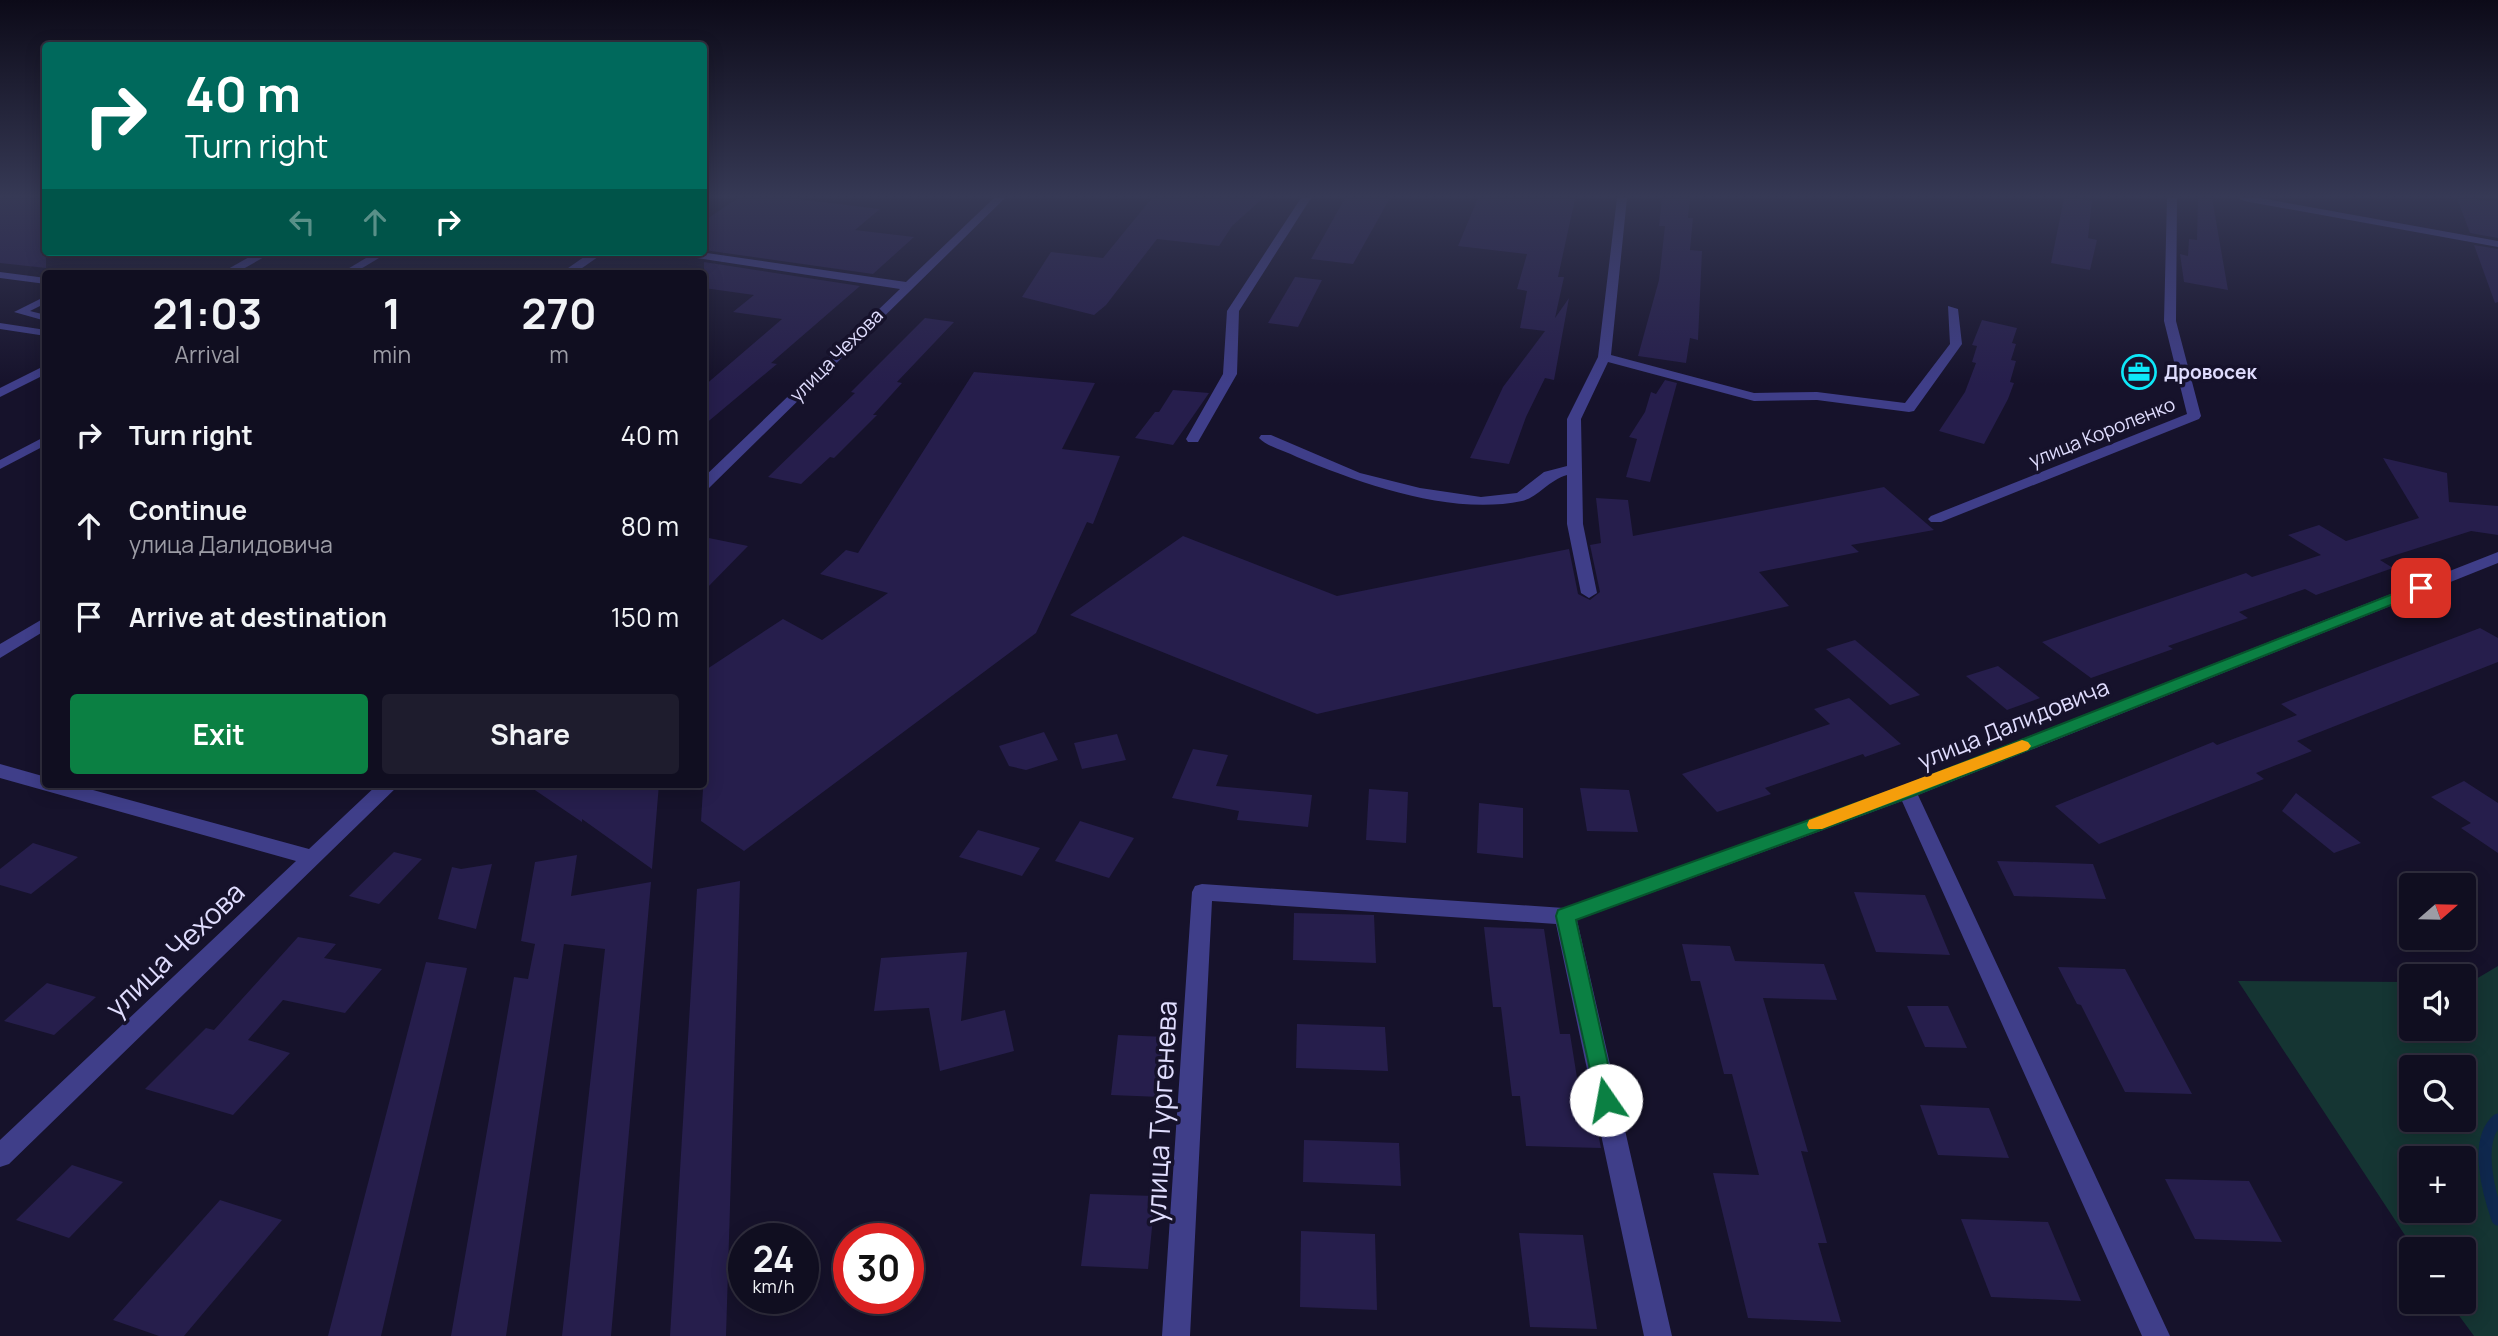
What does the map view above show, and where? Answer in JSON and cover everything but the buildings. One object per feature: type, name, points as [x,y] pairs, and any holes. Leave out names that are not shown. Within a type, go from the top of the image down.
[{"type":"street","points":[[233,270],[251,260]]},
{"type":"street","points":[[572,270],[586,260]]},
{"type":"street","points":[[733,260],[906,286]]},
{"type":"street","name":"улица Чехова","points":[[707,482],[933,260]]},
{"type":"street","points":[[1193,439],[1230,374],[1233,311],[1266,260]]},
{"type":"street","points":[[1589,593],[1575,524],[1574,419],[1604,356],[1615,260]]},
{"type":"street","name":"улица Короленко","points":[[1936,519],[2194,416],[2170,321],[2171,260]]},
{"type":"street","points":[[1604,356],[1754,397],[1817,396],[1909,408],[1956,344],[1952,309]]},
{"type":"street","points":[[0,393],[42,371]]},
{"type":"street","points":[[1266,438],[1355,476],[1420,492],[1481,502],[1521,497],[1549,475],[1575,468]]},
{"type":"street","name":"улица Далидовича","points":[[2156,1336],[1907,792],[2498,557]]},
{"type":"street","points":[[0,652],[42,625]]},
{"type":"street","points":[[0,771],[42,783]]},
{"type":"street","points":[[60,788],[312,858]]},
{"type":"street","name":"улица Чехова","points":[[0,1156],[386,788]]},
{"type":"street","points":[[1658,1336],[1565,916],[1907,792]]},
{"type":"street","name":"улица Тургенева","points":[[1176,1336],[1202,892],[1565,916]]},
{"type":"lane","points":[[351,270],[369,260]]},
{"type":"lane","points":[[0,275],[42,280]]},
{"type":"lane","points":[[42,301],[20,312],[42,317]]},
{"type":"lane","points":[[0,326],[42,332]]},
{"type":"lane","points":[[0,465],[42,442]]},
{"type":"green space","points":[[2498,966],[2498,1336],[2474,1336],[2458,1314],[2476,1314],[2476,1237],[2406,1237],[2238,981],[2399,982],[2399,1041],[2476,1041],[2476,979]]},
{"type":"waterway","points":[[2498,1120],[2491,1129],[2485,1154],[2488,1182],[2498,1219]]},
{"type":"slow traffic","points":[[1816,825],[2022,746]]},
{"type":"place","name":"Дровосек","points":[[2139,372]]},
{"type":"route","points":[[1606,1100],[1565,916],[1907,792],[2421,588]]}]
